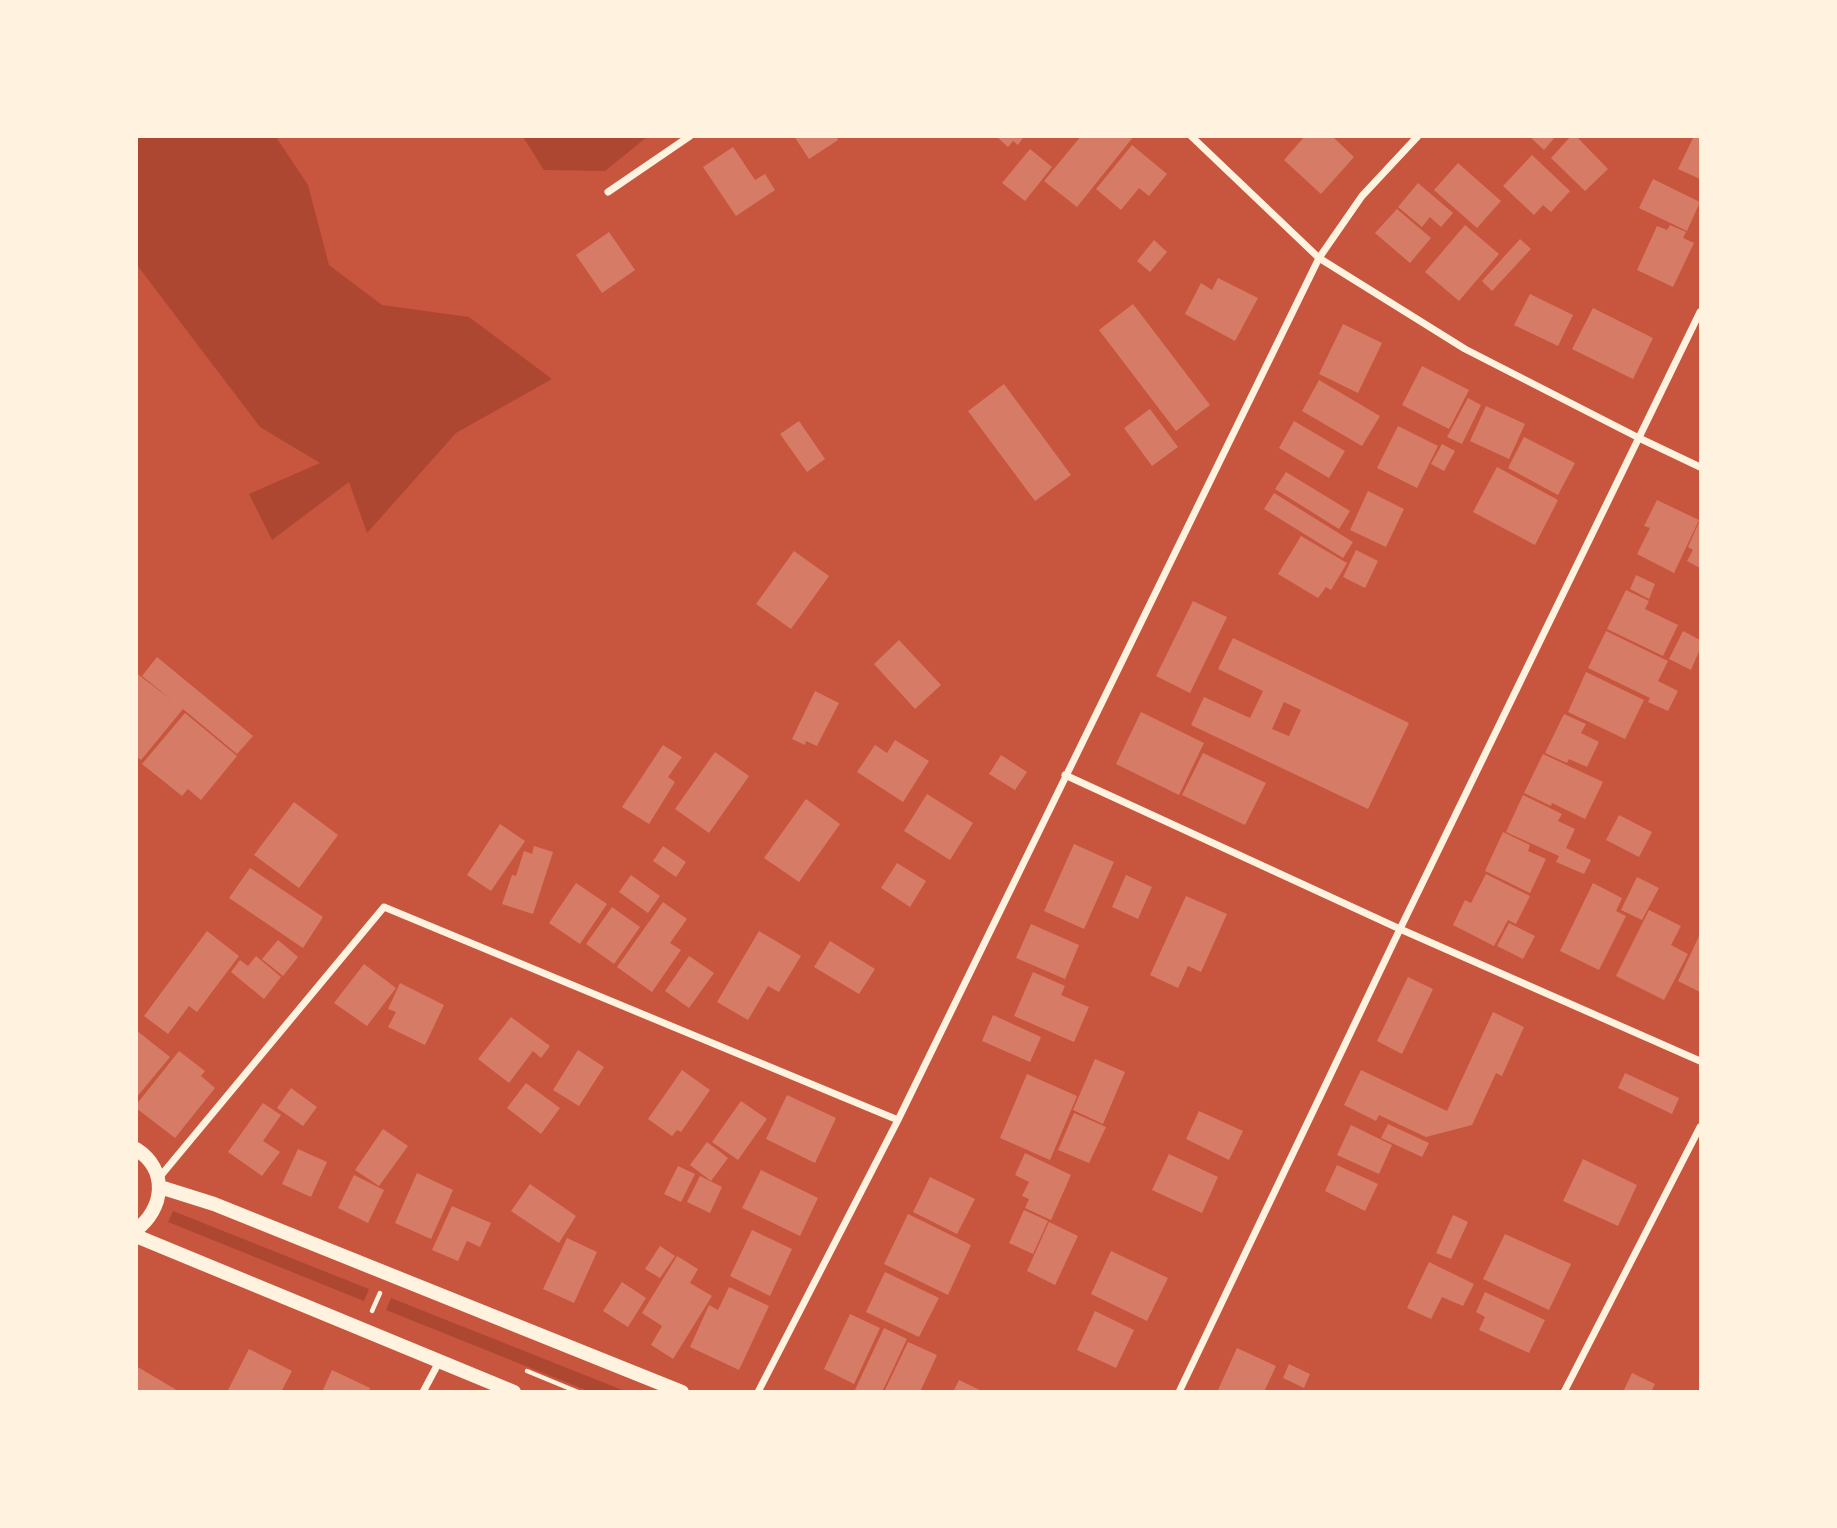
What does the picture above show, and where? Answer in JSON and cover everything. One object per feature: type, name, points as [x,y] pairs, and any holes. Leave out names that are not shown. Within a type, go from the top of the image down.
[{"type":"main road","points":[[136,1149],[153,1165],[159,1183],[152,1217],[136,1230]]},
{"type":"main road","points":[[159,1183],[682,1391]]},
{"type":"main road","points":[[136,1236],[514,1391]]},
{"type":"street","points":[[608,192],[690,136]]},
{"type":"street","points":[[1191,136],[1319,258],[1465,349],[1700,467]]},
{"type":"street","points":[[758,1391],[898,1120],[1319,258],[1362,195],[1418,136]]},
{"type":"street","points":[[1179,1391],[1700,312]]},
{"type":"street","points":[[1065,775],[1400,929],[1700,1061]]},
{"type":"street","points":[[159,1183],[384,907],[898,1120]]},
{"type":"street","points":[[1564,1391],[1700,1127]]},
{"type":"street","points":[[423,1391],[439,1362]]},
{"type":"path","points":[[363,1331],[389,1274]]},
{"type":"shaded area","points":[[137,136],[276,137],[308,185],[329,265],[382,305],[469,317],[552,379],[456,433],[367,533],[349,482],[272,540],[249,494],[320,463],[260,427],[137,265]]},
{"type":"shaded area","points":[[523,137],[647,137],[605,171],[544,170]]},
{"type":"shaded area","points":[[173,1211],[369,1289],[364,1301],[168,1222]]},
{"type":"shaded area","points":[[391,1298],[625,1391],[588,1391],[386,1310]]},
{"type":"building","points":[[794,136],[836,136],[838,140],[809,159]]},
{"type":"building","points":[[996,136],[1024,136],[1018,145],[1013,141],[1008,147]]},
{"type":"building","points":[[1081,136],[1134,136],[1077,207],[1044,181]]},
{"type":"building","points":[[1305,136],[1332,136],[1354,157],[1321,194],[1284,160]]},
{"type":"building","points":[[1529,136],[1556,136],[1544,150]]},
{"type":"building","points":[[1571,136],[1576,136],[1608,169],[1585,191],[1551,158]]},
{"type":"building","points":[[1694,136],[1700,136],[1700,179],[1678,169]]},
{"type":"building","points":[[1132,145],[1167,174],[1149,196],[1139,188],[1121,210],[1096,189]]},
{"type":"building","points":[[733,147],[755,180],[765,174],[775,190],[736,216],[703,167]]},
{"type":"building","points":[[1030,149],[1052,167],[1025,201],[1002,183]]},
{"type":"building","points":[[1532,155],[1570,191],[1551,212],[1543,205],[1534,215],[1503,186]]},
{"type":"building","points":[[1458,163],[1501,201],[1477,228],[1434,190]]},
{"type":"building","points":[[1653,179],[1700,202],[1687,231],[1639,208]]},
{"type":"building","points":[[1418,183],[1453,213],[1441,227],[1430,217],[1422,227],[1398,207]]},
{"type":"building","points":[[1397,209],[1431,238],[1410,263],[1375,233]]},
{"type":"building","points":[[1465,225],[1499,254],[1459,301],[1425,272]]},
{"type":"building","points":[[1670,225],[1686,232],[1683,238],[1694,243],[1673,287],[1637,270],[1657,226],[1667,230]]},
{"type":"building","points":[[609,232],[635,270],[602,293],[576,255]]},
{"type":"building","points":[[1520,239],[1531,249],[1492,291],[1482,281]]},
{"type":"building","points":[[1154,240],[1167,252],[1150,272],[1137,261]]},
{"type":"building","points":[[1218,278],[1258,298],[1235,341],[1185,314],[1201,283],[1212,290]]},
{"type":"building","points":[[1530,294],[1573,315],[1558,346],[1514,325]]},
{"type":"building","points":[[1133,304],[1210,405],[1176,431],[1099,330]]},
{"type":"building","points":[[1593,308],[1653,338],[1633,379],[1572,349]]},
{"type":"building","points":[[1343,324],[1382,343],[1358,393],[1319,374]]},
{"type":"building","points":[[1422,366],[1469,390],[1449,429],[1402,405]]},
{"type":"building","points":[[1319,380],[1380,416],[1362,446],[1302,411]]},
{"type":"building","points":[[1004,384],[1071,475],[1035,501],[968,411]]},
{"type":"building","points":[[1468,398],[1481,405],[1462,444],[1447,437]]},
{"type":"building","points":[[1486,406],[1525,424],[1509,459],[1470,441]]},
{"type":"building","points":[[1150,409],[1178,447],[1152,466],[1124,428]]},
{"type":"building","points":[[799,421],[825,459],[807,472],[780,434]]},
{"type":"building","points":[[1294,421],[1345,451],[1329,478],[1279,448]]},
{"type":"building","points":[[1398,426],[1438,446],[1417,488],[1377,468]]},
{"type":"building","points":[[1524,437],[1575,463],[1558,495],[1508,468]]},
{"type":"building","points":[[1442,444],[1455,451],[1444,471],[1431,464]]},
{"type":"building","points":[[1497,467],[1558,500],[1535,545],[1473,512]]},
{"type":"building","points":[[1286,472],[1350,511],[1339,529],[1275,489]]},
{"type":"building","points":[[1368,491],[1404,509],[1386,547],[1350,530]]},
{"type":"building","points":[[1274,493],[1353,542],[1343,558],[1264,509]]},
{"type":"building","points":[[1657,500],[1699,520],[1674,573],[1637,554],[1650,528],[1644,526]]},
{"type":"building","points":[[1700,520],[1700,568],[1687,561],[1693,550],[1688,547]]},
{"type":"building","points":[[1301,536],[1347,563],[1331,590],[1326,587],[1318,598],[1278,574]]},
{"type":"building","points":[[1356,550],[1378,561],[1365,588],[1343,577]]},
{"type":"building","points":[[794,551],[829,576],[791,629],[756,604]]},
{"type":"building","points":[[1636,575],[1655,584],[1649,599],[1630,589]]},
{"type":"building","points":[[1626,590],[1649,601],[1645,609],[1678,625],[1663,656],[1607,629]]},
{"type":"building","points":[[1193,601],[1227,617],[1190,693],[1156,676]]},
{"type":"building","points":[[1606,631],[1668,661],[1658,681],[1678,691],[1668,711],[1648,702],[1650,698],[1588,668]]},
{"type":"building","points":[[1683,631],[1700,640],[1700,649],[1691,670],[1669,659]]},
{"type":"building","points":[[1233,638],[1409,723],[1368,809],[1191,725],[1204,697],[1250,718],[1263,691],[1218,669]],"holes":[[[1284,702],[1301,710],[1289,736],[1272,729]]]},
{"type":"building","points":[[899,640],[941,685],[915,709],[874,664]]},
{"type":"building","points":[[157,657],[253,736],[237,754],[183,709],[141,760],[136,756],[136,673],[173,701],[142,676]]},
{"type":"building","points":[[1586,672],[1644,700],[1625,739],[1568,712]]},
{"type":"building","points":[[815,691],[839,703],[817,746],[806,741],[805,745],[792,739]]},
{"type":"building","points":[[1141,712],[1204,743],[1179,795],[1116,764]]},
{"type":"building","points":[[185,713],[237,756],[201,800],[188,789],[182,796],[142,764]]},
{"type":"building","points":[[1564,714],[1586,724],[1581,733],[1599,742],[1587,767],[1569,759],[1567,763],[1545,753]]},
{"type":"building","points":[[895,740],[929,761],[903,802],[857,772],[875,745],[887,753]]},
{"type":"building","points":[[663,745],[682,757],[668,777],[675,782],[649,824],[622,807]]},
{"type":"building","points":[[715,752],[749,776],[709,833],[675,809]]},
{"type":"building","points":[[1203,753],[1266,783],[1245,825],[1182,795]]},
{"type":"building","points":[[1543,754],[1603,782],[1585,819],[1524,793]]},
{"type":"building","points":[[1001,755],[1027,772],[1015,790],[989,774]]},
{"type":"building","points":[[927,794],[973,823],[950,860],[904,831]]},
{"type":"building","points":[[1523,795],[1562,814],[1558,821],[1575,829],[1566,848],[1591,860],[1584,874],[1556,862],[1559,856],[1506,832]]},
{"type":"building","points":[[806,799],[840,824],[799,882],[764,858]]},
{"type":"building","points":[[294,802],[338,835],[299,888],[254,855]]},
{"type":"building","points":[[1619,815],[1652,832],[1639,857],[1606,840]]},
{"type":"building","points":[[500,824],[525,841],[491,891],[467,875]]},
{"type":"building","points":[[1503,832],[1530,845],[1528,851],[1546,859],[1530,893],[1485,871]]},
{"type":"building","points":[[1074,844],[1114,862],[1084,929],[1044,911]]},
{"type":"building","points":[[534,846],[553,852],[533,914],[502,904],[512,875],[516,876],[524,851],[532,854]]},
{"type":"building","points":[[663,846],[686,862],[676,877],[653,861]]},
{"type":"building","points":[[897,863],[926,881],[910,907],[881,888]]},
{"type":"building","points":[[250,868],[323,917],[303,948],[229,898]]},
{"type":"building","points":[[1486,874],[1530,896],[1516,924],[1508,920],[1494,946],[1453,925],[1465,900],[1471,903]]},
{"type":"building","points":[[631,875],[660,896],[648,913],[619,892]]},
{"type":"building","points":[[1126,875],[1152,887],[1138,919],[1112,907]]},
{"type":"building","points":[[1637,877],[1659,888],[1642,920],[1621,910]]},
{"type":"building","points":[[576,883],[607,904],[580,944],[549,923]]},
{"type":"building","points":[[1593,883],[1622,898],[1616,911],[1626,916],[1599,970],[1560,951]]},
{"type":"building","points":[[1186,896],[1227,914],[1201,972],[1188,966],[1178,988],[1150,975]]},
{"type":"building","points":[[663,902],[687,919],[670,943],[681,950],[652,992],[617,967]]},
{"type":"building","points":[[612,907],[640,927],[614,964],[586,944]]},
{"type":"building","points":[[1649,910],[1681,926],[1671,945],[1688,954],[1664,1000],[1616,976]]},
{"type":"building","points":[[1509,923],[1535,936],[1523,959],[1497,946]]},
{"type":"building","points":[[1031,924],[1079,945],[1065,979],[1016,958]]},
{"type":"building","points":[[207,931],[239,956],[197,1012],[189,1006],[168,1034],[144,1016]]},
{"type":"building","points":[[759,931],[801,956],[779,992],[768,986],[748,1020],[717,1002]]},
{"type":"building","points":[[1700,934],[1700,992],[1678,981]]},
{"type":"building","points":[[278,940],[298,957],[283,976],[262,959]]},
{"type":"building","points":[[830,941],[875,969],[859,994],[814,967]]},
{"type":"building","points":[[256,956],[281,977],[264,999],[231,972],[240,960],[248,966]]},
{"type":"building","points":[[689,956],[714,973],[689,1008],[665,991]]},
{"type":"building","points":[[364,964],[396,988],[367,1026],[334,1003]]},
{"type":"building","points":[[1033,972],[1065,986],[1061,995],[1089,1007],[1074,1042],[1014,1016]]},
{"type":"building","points":[[1408,977],[1433,989],[1402,1054],[1377,1041]]},
{"type":"building","points":[[400,983],[444,1005],[425,1045],[388,1027],[396,1012],[388,1009]]},
{"type":"building","points":[[1493,1012],[1524,1027],[1502,1076],[1496,1073],[1472,1125],[1426,1137],[1379,1115],[1376,1121],[1344,1105],[1361,1070],[1447,1111]]},
{"type":"building","points":[[993,1015],[1041,1037],[1030,1062],[982,1041]]},
{"type":"building","points":[[511,1017],[550,1046],[541,1058],[533,1051],[509,1083],[478,1059]]},
{"type":"building","points":[[136,1030],[170,1057],[136,1098]]},
{"type":"building","points":[[578,1050],[604,1067],[579,1106],[553,1090]]},
{"type":"building","points":[[179,1051],[205,1071],[201,1076],[215,1088],[175,1138],[136,1108],[136,1105]]},
{"type":"building","points":[[1095,1059],[1125,1072],[1103,1124],[1073,1110]]},
{"type":"building","points":[[682,1070],[710,1090],[681,1132],[677,1130],[672,1136],[648,1119]]},
{"type":"building","points":[[1625,1073],[1679,1098],[1672,1114],[1618,1088]]},
{"type":"building","points":[[1027,1074],[1077,1096],[1050,1160],[1000,1138]]},
{"type":"building","points":[[526,1083],[560,1108],[541,1134],[507,1108]]},
{"type":"building","points":[[291,1088],[317,1107],[303,1126],[277,1108]]},
{"type":"building","points":[[787,1095],[836,1118],[815,1163],[766,1139]]},
{"type":"building","points":[[741,1101],[767,1119],[738,1160],[712,1142]]},
{"type":"building","points":[[263,1103],[281,1115],[263,1141],[280,1152],[262,1176],[228,1152]]},
{"type":"building","points":[[1199,1111],[1243,1131],[1229,1160],[1186,1139]]},
{"type":"building","points":[[1074,1113],[1106,1127],[1089,1163],[1058,1150]]},
{"type":"building","points":[[1388,1124],[1429,1143],[1422,1157],[1381,1138]]},
{"type":"building","points":[[1351,1125],[1392,1145],[1379,1174],[1337,1155]]},
{"type":"building","points":[[383,1129],[408,1146],[379,1186],[355,1170]]},
{"type":"building","points":[[707,1142],[728,1158],[711,1181],[690,1165]]},
{"type":"building","points":[[298,1149],[327,1162],[311,1197],[282,1184]]},
{"type":"building","points":[[1025,1153],[1071,1175],[1051,1220],[1025,1208],[1029,1199],[1022,1196],[1029,1182],[1015,1175]]},
{"type":"building","points":[[1169,1154],[1218,1177],[1202,1213],[1152,1190]]},
{"type":"building","points":[[1583,1159],[1637,1185],[1618,1226],[1563,1201]]},
{"type":"building","points":[[1337,1165],[1378,1184],[1365,1211],[1325,1191]]},
{"type":"building","points":[[678,1166],[695,1174],[681,1202],[664,1194]]},
{"type":"building","points":[[761,1170],[818,1198],[800,1236],[742,1208]]},
{"type":"building","points":[[417,1173],[453,1190],[431,1239],[395,1223]]},
{"type":"building","points":[[354,1175],[384,1190],[368,1223],[338,1208]]},
{"type":"building","points":[[700,1176],[722,1187],[710,1213],[687,1202]]},
{"type":"building","points":[[930,1177],[975,1199],[957,1234],[913,1212]]},
{"type":"building","points":[[530,1184],[576,1216],[559,1243],[511,1211]]},
{"type":"building","points":[[452,1206],[491,1223],[480,1247],[467,1241],[458,1261],[432,1250]]},
{"type":"building","points":[[1024,1210],[1048,1221],[1033,1254],[1009,1243]]},
{"type":"building","points":[[908,1214],[971,1245],[948,1295],[884,1264]]},
{"type":"building","points":[[1453,1215],[1468,1222],[1451,1259],[1436,1253]]},
{"type":"building","points":[[1049,1222],[1078,1236],[1055,1285],[1027,1271]]},
{"type":"building","points":[[752,1230],[792,1249],[770,1296],[730,1276]]},
{"type":"building","points":[[1505,1234],[1571,1264],[1549,1310],[1483,1279]]},
{"type":"building","points":[[567,1238],[597,1252],[574,1303],[543,1289]]},
{"type":"building","points":[[660,1246],[675,1256],[660,1278],[645,1269]]},
{"type":"building","points":[[1111,1251],[1168,1278],[1147,1321],[1091,1294]]},
{"type":"building","points":[[677,1256],[698,1269],[690,1283],[712,1296],[673,1359],[651,1345],[662,1326],[642,1313]]},
{"type":"building","points":[[1429,1262],[1474,1284],[1463,1306],[1442,1297],[1431,1319],[1407,1308]]},
{"type":"building","points":[[885,1272],[939,1298],[919,1337],[866,1312]]},
{"type":"building","points":[[622,1282],[646,1298],[628,1327],[603,1311]]},
{"type":"building","points":[[729,1287],[769,1306],[739,1370],[690,1347],[709,1305],[718,1310]]},
{"type":"building","points":[[1485,1292],[1545,1320],[1529,1353],[1479,1330],[1485,1317],[1476,1312]]},
{"type":"building","points":[[1095,1311],[1134,1330],[1116,1368],[1077,1350]]},
{"type":"building","points":[[850,1314],[880,1328],[854,1384],[824,1369]]},
{"type":"building","points":[[884,1328],[907,1339],[882,1392],[854,1392]]},
{"type":"building","points":[[908,1342],[937,1355],[920,1392],[884,1392]]},
{"type":"building","points":[[1237,1348],[1276,1366],[1264,1392],[1218,1390]]},
{"type":"building","points":[[249,1349],[292,1371],[281,1392],[227,1392]]},
{"type":"building","points":[[1289,1364],[1310,1374],[1304,1388],[1283,1378]]},
{"type":"building","points":[[136,1366],[180,1392],[136,1392]]},
{"type":"building","points":[[332,1370],[370,1388],[369,1392],[322,1392]]},
{"type":"building","points":[[1632,1373],[1655,1384],[1651,1392],[1623,1392]]},
{"type":"building","points":[[959,1380],[984,1392],[953,1392]]}]
